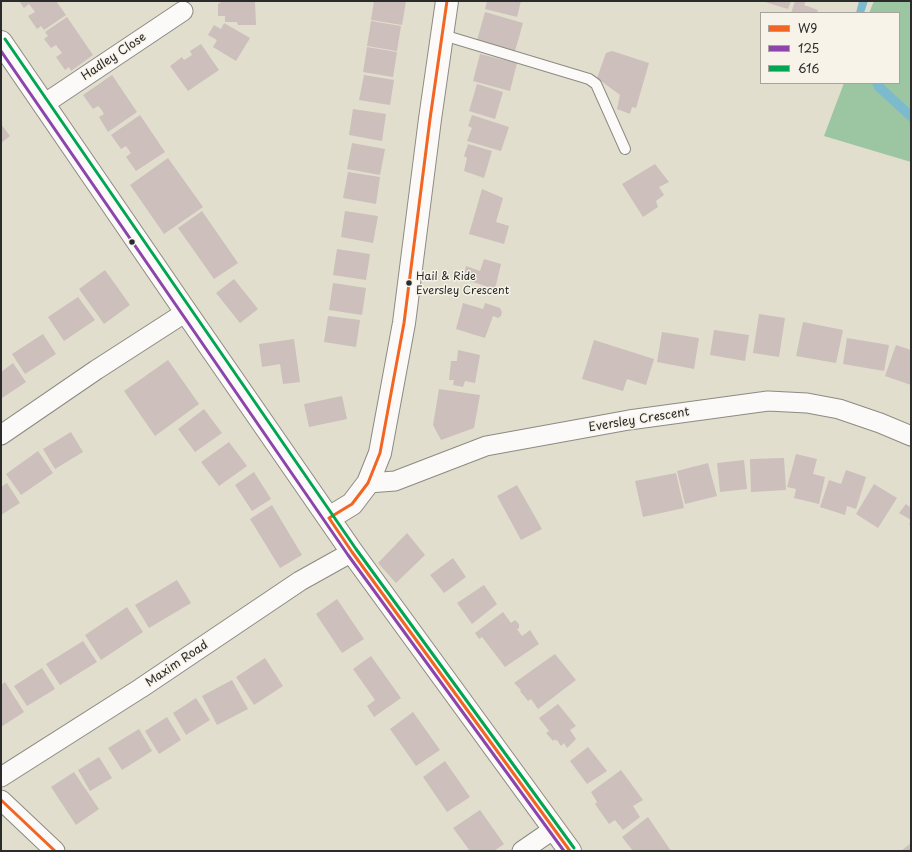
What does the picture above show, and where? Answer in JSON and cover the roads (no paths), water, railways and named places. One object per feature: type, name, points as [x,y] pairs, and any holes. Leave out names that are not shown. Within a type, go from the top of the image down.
[{"type":"street","points":[[329,518],[352,504],[368,483],[380,453],[404,323],[447,1]]},
{"type":"street","name":"Hadley Close","points":[[44,104],[183,11]]},
{"type":"street","points":[[4,51],[44,104],[352,552],[570,851]]},
{"type":"street","points":[[1,435],[96,370],[186,312]]},
{"type":"street","name":"Eversley Crescent","points":[[368,483],[396,481],[486,446],[629,420],[768,401],[806,403],[839,409],[880,423],[911,436]]},
{"type":"street","name":"Maxim Road","points":[[1,777],[141,688],[300,581],[352,552]]},
{"type":"street","points":[[1,800],[55,851]]},
{"type":"street","points":[[522,851],[554,829]]},
{"type":"lane","points":[[442,35],[590,79],[596,84],[625,149]]},
{"type":"water","points":[[859,1],[868,1],[864,12],[856,12]]},
{"type":"water","points":[[883,84],[911,110],[911,117],[877,85]]},
{"type":"waterway","points":[[875,84],[877,88],[911,119]]},
{"type":"place","name":"Hail & Ride Eversley Crescent","points":[[409,283]]}]
